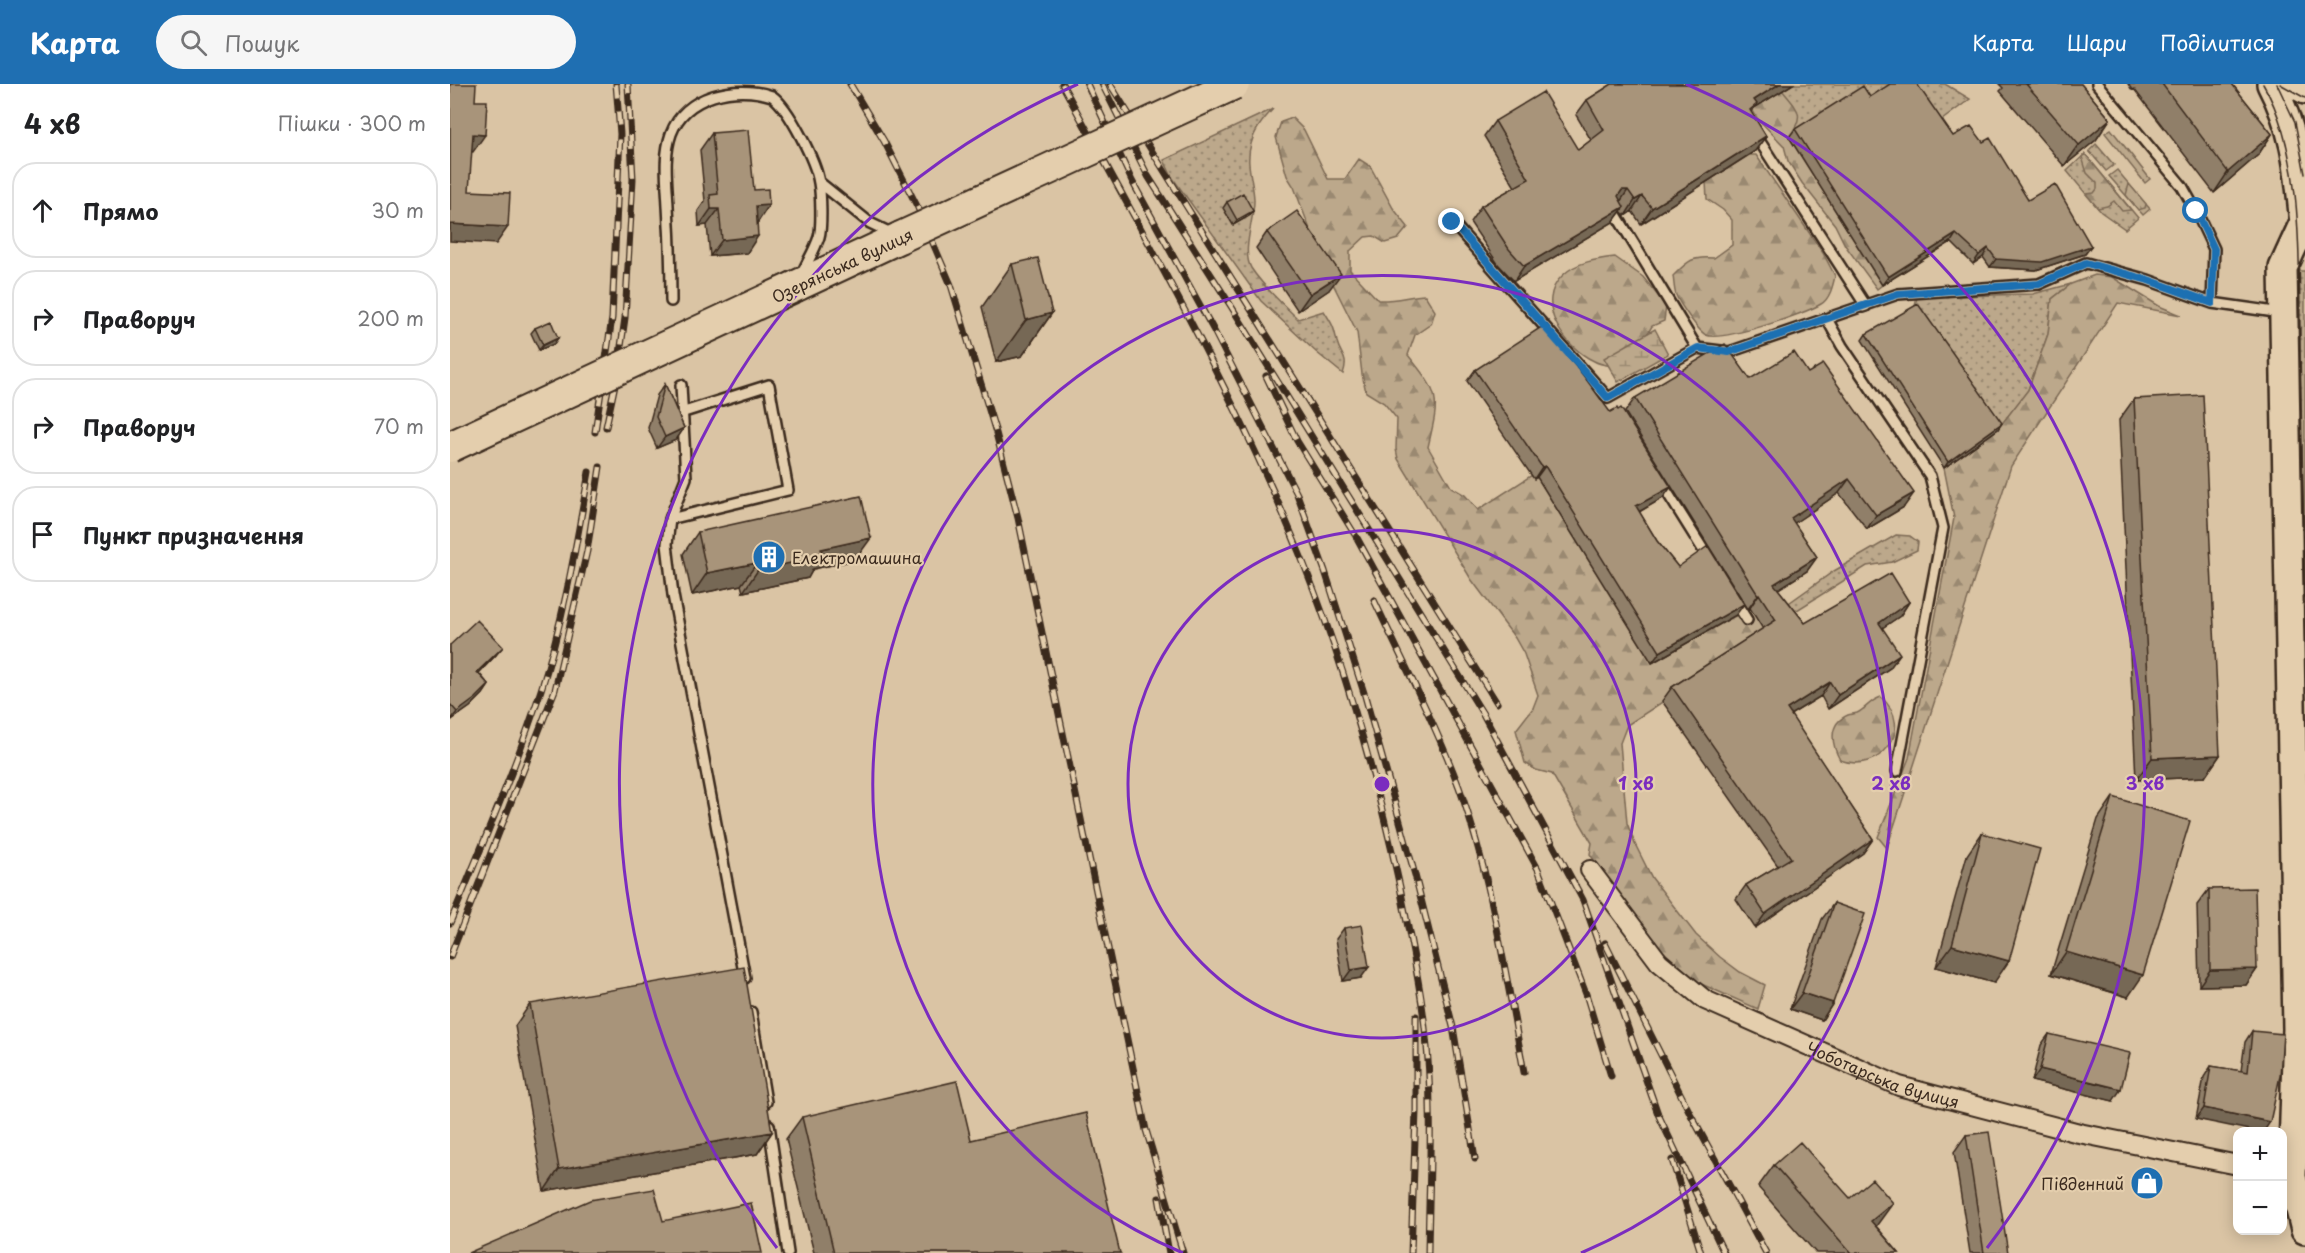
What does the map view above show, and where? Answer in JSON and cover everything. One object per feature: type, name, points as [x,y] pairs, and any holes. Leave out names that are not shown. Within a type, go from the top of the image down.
[{"type":"main road","name":"Озерянська вулиця","points":[[450,447],[1234,84]]},
{"type":"main road","points":[[2305,90],[2282,90],[2294,140],[2304,217],[2283,268],[2297,1029],[2293,1177],[2305,1230]]},
{"type":"street","points":[[2282,90],[2305,134]]},
{"type":"street","name":"Чоботарська вулиця","points":[[1590,870],[1659,962],[1705,1000],[1899,1086],[2079,1133],[2233,1165]]},
{"type":"lane","points":[[2097,84],[2182,186],[2196,211],[2214,249],[2212,303]]},
{"type":"lane","points":[[671,301],[666,156],[672,132],[696,100],[710,91],[728,86],[744,86],[759,90],[772,96],[784,108],[800,134],[819,182],[820,236],[796,286]]},
{"type":"lane","points":[[1754,132],[1866,306]]},
{"type":"lane","points":[[819,182],[870,223],[901,237]]},
{"type":"lane","points":[[1614,211],[1698,348]]},
{"type":"lane","points":[[1452,222],[1615,408]]},
{"type":"lane","points":[[1608,398],[1698,348],[1729,352],[1898,294],[2039,284],[2086,263],[2148,280],[2212,303],[2284,313]]},
{"type":"lane","points":[[1827,319],[1842,346],[1930,476],[1943,528],[1897,771]]},
{"type":"lane","points":[[681,385],[686,478],[670,519],[667,544],[673,595],[746,985]]},
{"type":"lane","points":[[670,519],[788,490],[769,385],[684,412]]},
{"type":"lane","points":[[1659,479],[1716,570]]},
{"type":"lane","points":[[1728,590],[1748,620]]},
{"type":"lane","points":[[748,996],[764,1078],[770,1135],[788,1253]]},
{"type":"green space","points":[[1792,84],[1898,84],[1789,137],[1782,90]]},
{"type":"green space","points":[[1905,84],[1945,84],[1970,99],[1934,126]]},
{"type":"green space","points":[[1782,90],[1798,112],[1797,123],[1789,137],[1882,285],[1877,289],[1845,245],[1835,225],[1802,183],[1788,161],[1784,146],[1757,118],[1750,106]]},
{"type":"green space","points":[[1273,109],[1257,129],[1249,151],[1254,206],[1248,243],[1248,261],[1261,282],[1298,319],[1324,311],[1333,326],[1345,360],[1343,374],[1261,301],[1172,177],[1164,160]]},
{"type":"green space","points":[[1292,118],[1304,130],[1328,179],[1345,179],[1359,159],[1370,166],[1393,208],[1408,227],[1398,239],[1385,243],[1374,236],[1365,237],[1350,251],[1350,270],[1378,300],[1425,295],[1435,311],[1431,324],[1415,335],[1408,355],[1432,388],[1435,406],[1428,447],[1451,487],[1465,495],[1478,510],[1532,475],[1534,479],[1537,477],[1652,663],[1733,617],[1759,608],[1765,635],[1627,725],[1620,743],[1627,823],[1652,878],[1696,935],[1740,972],[1765,985],[1758,1009],[1699,983],[1640,931],[1590,854],[1592,843],[1552,774],[1536,770],[1525,763],[1516,730],[1533,708],[1538,695],[1524,654],[1515,638],[1471,579],[1398,459],[1397,419],[1384,403],[1366,392],[1357,332],[1323,264],[1294,187],[1287,176],[1276,137],[1281,122]]},
{"type":"green space","points":[[2111,129],[2150,179],[2145,183],[2105,133]]},
{"type":"green space","points":[[2096,144],[2114,165],[2106,171],[2089,151]]},
{"type":"green space","points":[[2085,154],[2138,218],[2125,229],[2101,212],[2067,171]]},
{"type":"green space","points":[[2085,154],[2131,210],[2122,211],[2114,201],[2098,208],[2086,194],[2094,193],[2097,183],[2087,173],[2082,157]]},
{"type":"green space","points":[[1749,155],[1756,155],[1823,253],[1835,276],[1831,292],[1821,304],[1782,320],[1745,331],[1728,335],[1706,335],[1694,323],[1678,299],[1673,276],[1691,261],[1700,258],[1714,258],[1732,245],[1732,220],[1723,210],[1707,199],[1706,182]]},
{"type":"green space","points":[[2117,170],[2150,209],[2143,215],[2109,176]]},
{"type":"green space","points":[[2129,184],[2146,204],[2145,208],[2138,210],[2126,195]]},
{"type":"green space","points":[[1615,257],[1643,277],[1666,306],[1664,321],[1652,326],[1639,348],[1612,366],[1596,362],[1572,346],[1556,323],[1551,298],[1554,286],[1574,267]]},
{"type":"green space","points":[[2294,271],[2305,271],[2305,828]]},
{"type":"green space","points":[[2095,275],[2112,277],[2159,306],[2181,315],[2118,303],[2011,466],[1887,848],[1878,837],[1909,758],[1954,518],[1944,468],[1998,429],[2028,390],[2048,334],[2052,299],[2071,284]]},
{"type":"green space","points":[[2071,284],[2052,299],[2048,334],[2028,390],[1998,429],[1914,309],[1917,297],[2033,294]]},
{"type":"green space","points":[[1655,329],[1668,354],[1618,382],[1604,358]]},
{"type":"green space","points":[[1896,535],[1910,536],[1918,542],[1917,550],[1892,562],[1867,566],[1778,622],[1786,605],[1834,571]]},
{"type":"green space","points":[[1881,697],[1891,710],[1895,722],[1894,735],[1889,746],[1880,755],[1868,761],[1854,763],[1840,760],[1833,742],[1834,729],[1837,724],[1841,719],[1857,713]]},
{"type":"building","points":[[450,84],[476,84],[475,101],[487,101],[485,135],[473,134],[469,191],[510,193],[508,227],[450,224]]},
{"type":"building","points":[[1612,84],[1779,84],[1754,100],[1757,104],[1750,110],[1766,136],[1652,208],[1642,196],[1635,200],[1628,190],[1622,190],[1618,196],[1624,207],[1524,266],[1509,249],[1481,206],[1529,179],[1495,121],[1543,92],[1578,150],[1604,130],[1587,100]]},
{"type":"building","points":[[1890,84],[1917,84],[1953,136],[1971,126],[1983,142],[1990,138],[2028,200],[2055,184],[2091,246],[2042,262],[1996,259],[1988,248],[1979,255],[1956,234],[1888,277],[1795,129],[1863,86],[1870,97]]},
{"type":"building","points":[[2026,84],[2081,84],[2110,119],[2079,145]]},
{"type":"building","points":[[2162,84],[2232,84],[2272,134],[2228,172]]},
{"type":"building","points":[[748,130],[754,190],[768,189],[769,205],[756,206],[758,236],[722,240],[719,209],[711,209],[710,195],[718,194],[712,133]]},
{"type":"building","points":[[1243,193],[1253,211],[1237,220],[1227,202]]},
{"type":"building","points":[[1297,211],[1341,274],[1310,294],[1267,232]]},
{"type":"building","points":[[1038,258],[1052,313],[1026,320],[1012,264]]},
{"type":"building","points":[[1918,304],[2002,423],[1948,462],[1866,334]]},
{"type":"building","points":[[551,321],[558,338],[543,345],[535,328]]},
{"type":"building","points":[[1546,324],[1610,412],[1621,408],[1671,487],[1636,506],[1657,541],[1678,567],[1708,546],[1744,604],[1660,652],[1545,466],[1542,467],[1475,370]]},
{"type":"building","points":[[1725,344],[1750,379],[1794,352],[1808,373],[1823,364],[1914,493],[1876,515],[1849,479],[1791,518],[1817,557],[1774,584],[1805,623],[1891,573],[1909,602],[1879,623],[1900,654],[1838,695],[1830,682],[1787,709],[1873,839],[1765,914],[1746,885],[1791,858],[1672,687],[1776,620],[1635,398]]},
{"type":"building","points":[[665,384],[684,428],[665,437],[656,417]]},
{"type":"building","points":[[2203,395],[2220,755],[2152,758],[2134,399]]},
{"type":"building","points":[[861,496],[871,538],[821,549],[823,556],[758,570],[757,563],[707,573],[698,532]]},
{"type":"building","points":[[477,620],[503,647],[477,672],[489,685],[457,712],[450,704],[450,645]]},
{"type":"building","points":[[2113,797],[2190,821],[2143,975],[2066,952]]},
{"type":"building","points":[[1982,833],[2040,849],[2009,961],[1952,945]]},
{"type":"building","points":[[2255,888],[2257,969],[2210,970],[2209,889]]},
{"type":"building","points":[[1834,903],[1865,914],[1833,1003],[1802,993]]},
{"type":"building","points":[[1362,925],[1369,967],[1351,970],[1344,928]]},
{"type":"building","points":[[744,967],[772,1132],[559,1169],[530,1004]]},
{"type":"building","points":[[2252,1031],[2283,1034],[2280,1076],[2270,1122],[2204,1108],[2211,1066],[2248,1072]]},
{"type":"building","points":[[2049,1034],[2130,1053],[2121,1089],[2040,1069]]},
{"type":"building","points":[[957,1081],[971,1140],[1086,1113],[1120,1253],[834,1253],[802,1117]]},
{"type":"building","points":[[1989,1132],[2008,1253],[1984,1253],[1966,1135]]},
{"type":"building","points":[[1800,1142],[1850,1198],[1872,1179],[1893,1203],[1871,1221],[1899,1253],[1851,1253],[1774,1165]]},
{"type":"building","points":[[654,1189],[663,1221],[751,1203],[762,1253],[468,1253],[590,1200]]},
{"type":"tram line","points":[[2263,84],[2277,113],[2286,144],[2297,214],[2305,586]]},
{"type":"tram line","points":[[2277,84],[2295,122],[2305,174]]},
{"type":"tram line","points":[[2280,84],[2305,98]]},
{"type":"railway","points":[[595,432],[612,318],[620,134],[616,84]]},
{"type":"railway","points":[[606,427],[617,375],[625,318],[633,179],[628,84]]},
{"type":"railway","points":[[850,84],[884,141],[918,208],[951,285],[996,433],[1018,518],[1146,1130],[1183,1253]]},
{"type":"railway","points":[[1062,84],[1183,306],[1267,477],[1309,578],[1354,709],[1390,842],[1423,1010],[1428,1056],[1430,1112],[1428,1253]]},
{"type":"railway","points":[[1087,84],[1132,181],[1213,329],[1297,494],[1325,571],[1365,696],[1415,875],[1453,1027],[1475,1159]]},
{"type":"railway","points":[[1102,84],[1148,176],[1483,714],[1583,900],[1658,1114],[1724,1253]]},
{"type":"railway","points":[[1110,84],[1497,703]]},
{"type":"railway","points":[[1266,376],[1297,441],[1357,538],[1538,869],[1586,994],[1611,1076]]},
{"type":"railway","points":[[450,957],[555,690],[587,551],[600,467]]},
{"type":"railway","points":[[450,923],[509,778],[541,690],[563,609],[589,472]]},
{"type":"railway","points":[[1374,600],[1440,740],[1471,822],[1497,928],[1524,1072]]},
{"type":"railway","points":[[1605,943],[1691,1115],[1766,1253]]},
{"type":"railway","points":[[1411,1253],[1416,1111],[1416,1016]]},
{"type":"railway","points":[[1672,1160],[1701,1253]]},
{"type":"railway","points":[[1159,1198],[1169,1253]]},
{"type":"place","name":"Електромашина","points":[[769,557]]},
{"type":"place","name":"Південний","points":[[2147,1183]]},
{"type":"route","points":[[1452,222],[1608,398],[1698,348],[1729,352],[1898,294],[2039,284],[2086,263],[2148,280],[2212,303],[2214,249],[2196,211]]}]
